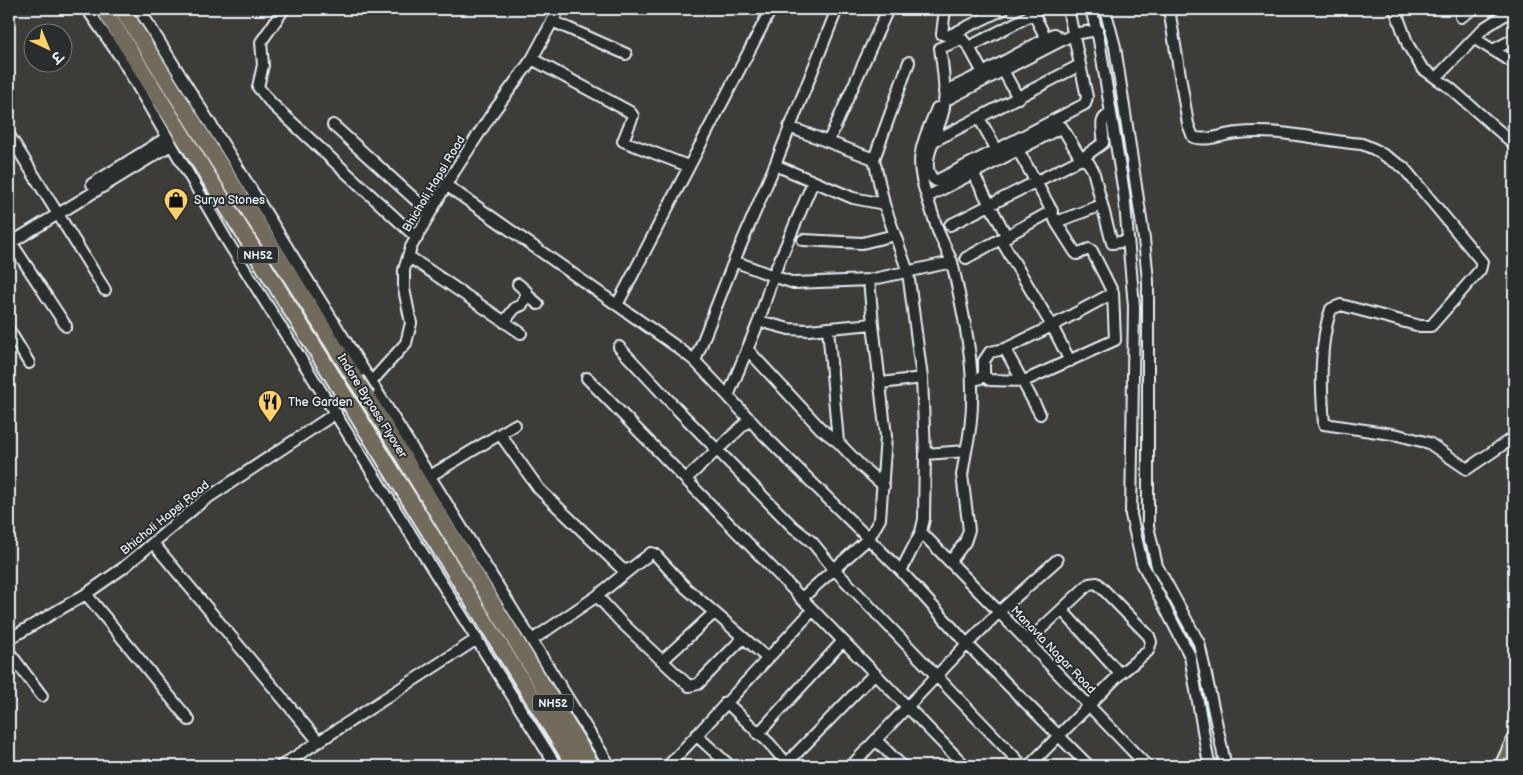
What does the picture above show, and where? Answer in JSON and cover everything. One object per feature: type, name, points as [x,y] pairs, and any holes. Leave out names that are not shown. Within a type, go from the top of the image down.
[{"type":"highway","name":"NH52","points":[[104,9],[144,54]]},
{"type":"highway","name":"NH52","points":[[122,9],[144,54]]},
{"type":"highway","name":"Indore Bypass Flyover","points":[[144,54],[176,121],[575,766]]},
{"type":"highway","name":"Indore Bypass Flyover","points":[[144,54],[204,139],[360,385],[592,766]]},
{"type":"main road","points":[[1501,766],[1514,738]]},
{"type":"street","points":[[86,9],[144,54],[372,381],[610,766]]},
{"type":"street","points":[[139,9],[144,54],[168,142],[228,244],[336,413],[556,766]]},
{"type":"street","points":[[284,9],[261,42],[263,65],[258,87],[271,103],[417,238]]},
{"type":"street","name":"Bhicholi Hapsi Road","points":[[372,381],[406,343],[411,323],[404,290],[404,270],[408,256],[417,238],[446,185],[491,115],[532,58],[559,9]]},
{"type":"street","points":[[617,305],[771,9]]},
{"type":"street","points":[[695,361],[734,260],[775,165],[837,9]]},
{"type":"street","points":[[829,140],[888,9]]},
{"type":"street","points":[[945,9],[942,34],[948,36],[1004,9]]},
{"type":"street","points":[[983,73],[969,47],[962,39],[940,48],[942,116],[932,142],[928,161],[930,176],[936,181],[1085,104],[1087,97],[1068,9]]},
{"type":"street","points":[[1091,9],[1097,30],[1124,193],[1134,306],[1131,515],[1142,563],[1190,656],[1208,759],[1212,766]]},
{"type":"street","points":[[1105,9],[1115,47],[1144,239],[1148,281],[1148,526],[1151,546],[1157,566],[1199,643],[1224,758],[1224,766]]},
{"type":"street","points":[[1169,9],[1188,124],[1193,137],[1201,140],[1241,132],[1275,132],[1362,144],[1374,149],[1403,167],[1482,262],[1480,270],[1431,326],[1420,326],[1341,306],[1331,309],[1325,326],[1322,400],[1324,424],[1398,435],[1429,443],[1467,469],[1514,437]]},
{"type":"street","points":[[1395,9],[1408,45],[1422,68],[1514,144]]},
{"type":"street","points":[[1461,17],[1473,9]]},
{"type":"street","points":[[1436,78],[1484,28],[1514,9]]},
{"type":"street","points":[[969,47],[1032,11],[1048,42]]},
{"type":"street","points":[[552,21],[626,54]]},
{"type":"street","points":[[950,562],[965,542],[969,530],[962,475],[972,428],[972,381],[967,329],[952,262],[938,231],[920,177],[918,162],[923,141],[942,100],[983,73],[1048,42],[1062,40],[1074,34],[1097,30]]},
{"type":"street","points":[[1475,39],[1514,63]]},
{"type":"street","points":[[1493,50],[1514,40]]},
{"type":"street","points":[[942,100],[1003,70],[1048,42]]},
{"type":"street","points":[[532,58],[630,112],[633,116],[623,141],[688,166]]},
{"type":"street","points":[[901,571],[921,532],[926,507],[922,378],[908,272],[884,204],[874,159],[910,62]]},
{"type":"street","points":[[932,142],[1080,65]]},
{"type":"street","points":[[1003,70],[1018,98]]},
{"type":"street","points":[[950,226],[1081,159],[1102,143],[1103,119],[1111,114]]},
{"type":"street","points":[[979,118],[997,150]]},
{"type":"street","points":[[333,124],[430,213]]},
{"type":"street","points":[[789,126],[874,159]]},
{"type":"street","points":[[927,197],[1062,127],[1081,159],[1088,162],[1093,170],[1112,243],[1128,241]]},
{"type":"street","points":[[9,135],[106,290]]},
{"type":"street","points":[[66,326],[9,240],[168,142]]},
{"type":"street","points":[[984,376],[990,380],[1024,382],[1115,340],[1114,293],[1092,251],[1089,249],[1080,253],[1075,252],[1056,222],[1052,211],[1018,150]]},
{"type":"street","points":[[775,165],[853,198],[884,204]]},
{"type":"street","points":[[973,174],[1004,239],[1070,361]]},
{"type":"street","points":[[728,396],[759,321],[773,276],[812,182]]},
{"type":"street","points":[[446,185],[695,361],[901,571],[967,644],[1089,766]]},
{"type":"street","points":[[1056,222],[1102,205]]},
{"type":"street","points":[[966,258],[1004,239],[1052,211]]},
{"type":"street","points":[[803,240],[862,243],[895,235]]},
{"type":"street","points":[[408,256],[521,333]]},
{"type":"street","points":[[734,260],[794,283],[869,280],[952,262]]},
{"type":"street","points":[[801,599],[869,538],[880,519],[884,486],[886,436],[869,280]]},
{"type":"street","points":[[518,284],[538,304]]},
{"type":"street","points":[[984,376],[984,361],[990,352],[1005,349],[1114,293]]},
{"type":"street","points":[[504,322],[514,308],[522,305],[526,294]]},
{"type":"street","points":[[759,321],[790,329],[873,324]]},
{"type":"street","points":[[828,328],[838,442]]},
{"type":"street","points":[[9,330],[29,363]]},
{"type":"street","points":[[619,347],[793,527],[812,542],[834,569],[1023,766]]},
{"type":"street","points":[[1005,349],[1040,414]]},
{"type":"street","points":[[748,350],[821,429],[838,442],[884,486]]},
{"type":"street","points":[[972,381],[984,376]]},
{"type":"street","points":[[586,378],[686,479],[812,612],[965,766]]},
{"type":"street","points":[[881,383],[922,378]]},
{"type":"street","name":"Bhicholi Hapsi Road","points":[[9,639],[86,594],[203,502],[336,413]]},
{"type":"street","points":[[686,479],[750,419]]},
{"type":"street","points":[[430,476],[515,425]]},
{"type":"street","points":[[500,434],[539,489],[622,569],[629,570]]},
{"type":"street","points":[[925,454],[966,451]]},
{"type":"street","points":[[921,532],[999,612],[1057,560]]},
{"type":"street","points":[[153,543],[319,742]]},
{"type":"street","points":[[532,640],[598,596],[651,553],[655,554],[686,588],[742,639],[767,658]]},
{"type":"street","points":[[1027,642],[1089,584],[1097,583],[1148,636],[1151,642],[1148,651],[1120,674],[1029,766]]},
{"type":"street","points":[[86,594],[189,720]]},
{"type":"street","points":[[598,596],[620,621],[689,686],[698,684],[742,639]]},
{"type":"street","points":[[1062,610],[1120,674]]},
{"type":"street","points":[[668,766],[812,612]]},
{"type":"street","name":"Manavta Nagar Road","points":[[851,766],[999,612],[1147,766]]},
{"type":"street","points":[[663,660],[714,613]]},
{"type":"street","points":[[281,766],[476,639]]},
{"type":"street","points":[[758,734],[842,642]]},
{"type":"street","points":[[9,652],[42,696]]},
{"type":"street","points":[[726,702],[788,765],[874,674]]},
{"type":"street","points":[[696,735],[730,766]]},
{"type":"street","points":[[876,740],[902,766]]},
{"type":"tunnel","points":[[336,413],[366,386]]},
{"type":"place","name":"Surya Stones","points":[[176,221]]},
{"type":"place","name":"The Garden","points":[[270,423]]}]
